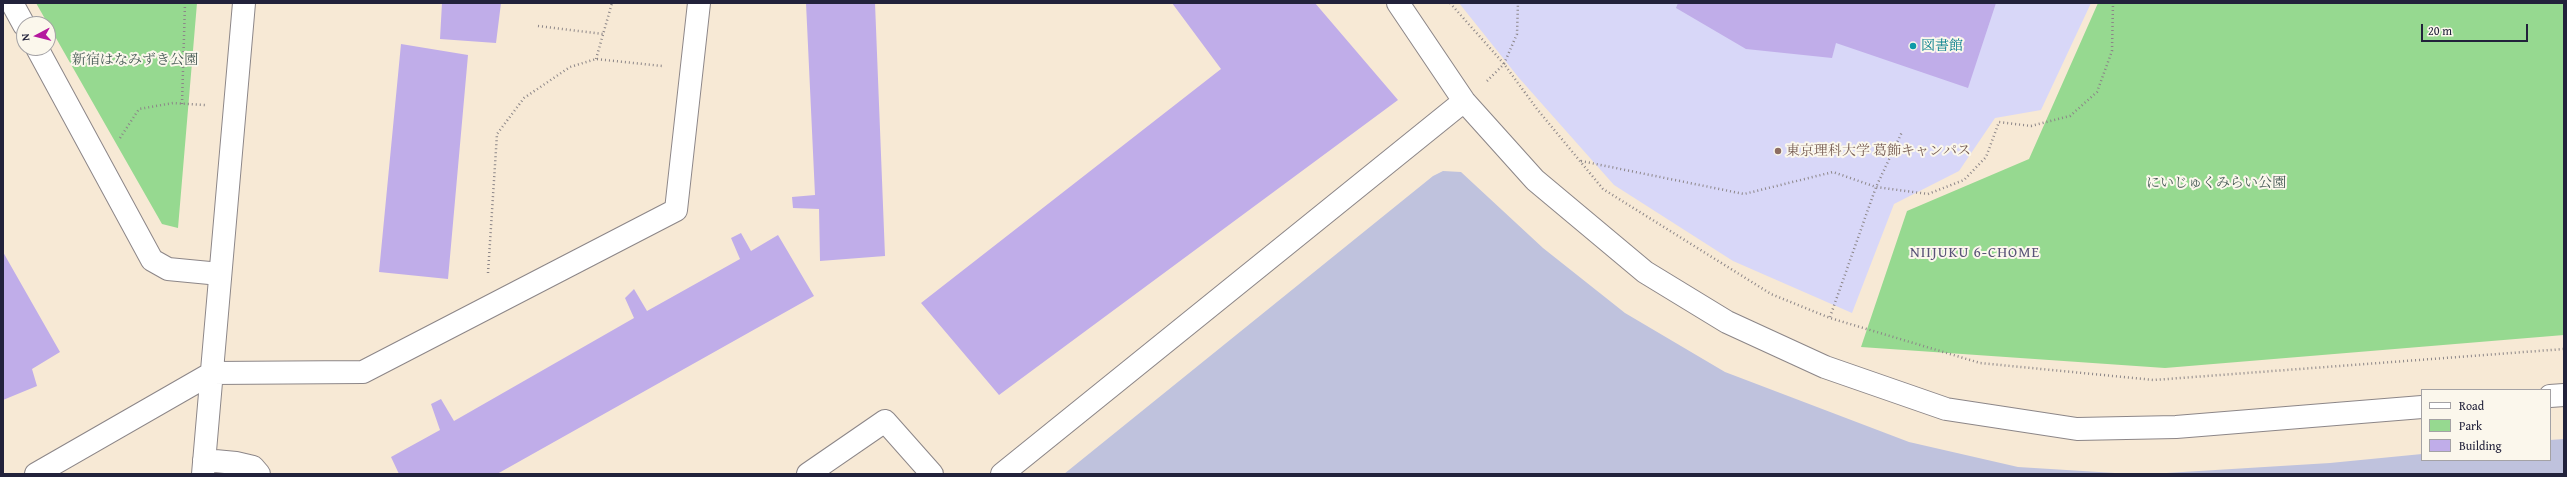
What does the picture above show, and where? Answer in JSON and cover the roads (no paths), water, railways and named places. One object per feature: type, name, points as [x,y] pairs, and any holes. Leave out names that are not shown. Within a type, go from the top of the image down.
[{"type":"street","points":[[12,3],[19,16]]},
{"type":"street","points":[[244,3],[204,467],[236,463],[253,468],[259,474]]},
{"type":"street","points":[[36,474],[212,373],[363,372],[676,210],[699,3]]},
{"type":"street","points":[[1398,3],[1464,101],[1535,180],[1645,272],[1727,322],[1824,367],[1946,409],[2077,428],[2176,428],[2421,407]]},
{"type":"street","points":[[41,56],[152,260],[168,269],[220,274]]},
{"type":"street","points":[[1002,474],[1464,101]]},
{"type":"street","points":[[2551,396],[2564,395]]},
{"type":"street","points":[[808,474],[885,421],[932,474]]},
{"type":"place","name":"図書館","points":[[1913,46]]},
{"type":"place","name":"東京理科大学 葛飾キャンパス","points":[[1778,151]]},
{"type":"district","name":"NIIJUKU 6-CHOME","points":[[1975,253]]},
{"type":"park label","name":"新宿はなみずき公園","points":[[135,60]]},
{"type":"park label","name":"にいじゅくみらい公園","points":[[2216,183]]}]
